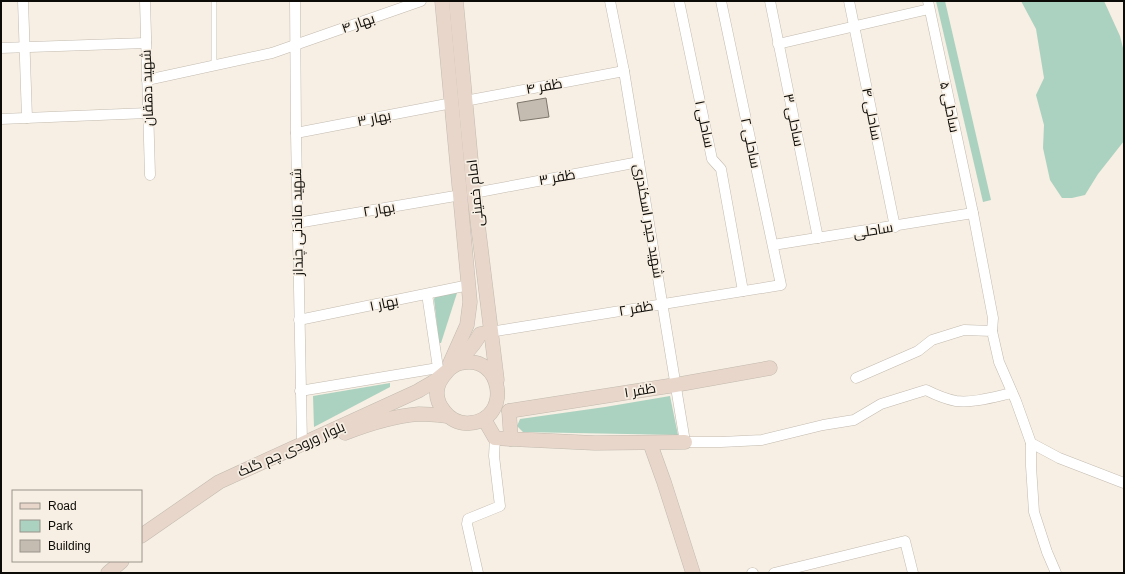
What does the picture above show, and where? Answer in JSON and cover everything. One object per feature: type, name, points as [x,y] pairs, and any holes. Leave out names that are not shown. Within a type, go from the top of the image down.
[{"type":"street","points":[[23,1],[27,118]]},
{"type":"street","name":"شهید دهقان","points":[[145,1],[150,175]]},
{"type":"street","name":"شهید ماندنی چنداز","points":[[295,1],[297,223],[302,443]]},
{"type":"street","name":"بهار ۴","points":[[147,80],[272,53],[421,1]]},
{"type":"street","name":"امام خمینی","points":[[442,1],[458,102],[468,194],[497,384]]},
{"type":"street","name":"امام خمینی","points":[[456,1],[458,102]]},
{"type":"street","name":"شهید حیدر اسکندری","points":[[610,1],[624,72],[685,442]]},
{"type":"street","name":"ساحلی ۱","points":[[679,1],[712,159],[721,169],[743,291]]},
{"type":"street","name":"ساحلی ۲","points":[[721,1],[781,285]]},
{"type":"street","name":"ساحلی ۳","points":[[770,1],[818,238]]},
{"type":"street","name":"ساحلی ۴","points":[[849,1],[895,227]]},
{"type":"street","points":[[778,44],[854,27],[929,5]]},
{"type":"street","name":"ساحلی ۵","points":[[929,5],[973,214],[993,318],[992,331],[999,362],[1016,401],[1031,443],[1034,512],[1047,552],[1056,573]]},
{"type":"street","points":[[1,48],[146,43]]},
{"type":"street","name":"ظفر ۴","points":[[458,102],[624,72]]},
{"type":"street","name":"بهار ۳","points":[[296,133],[458,102]]},
{"type":"street","points":[[1,119],[148,113]]},
{"type":"street","name":"ظفر ۳","points":[[468,194],[639,162]]},
{"type":"street","name":"امام خمینی","points":[[446,372],[462,338],[469,314],[468,194]]},
{"type":"street","name":"بهار ۲","points":[[297,223],[468,194]]},
{"type":"street","name":"ساحلی","points":[[773,245],[973,214]]},
{"type":"street","name":"بهار ۱","points":[[299,320],[469,285]]},
{"type":"street","name":"ظفر ۲","points":[[490,332],[781,285]]},
{"type":"street","points":[[300,391],[438,368],[427,294]]},
{"type":"street","points":[[856,378],[918,351],[932,340],[964,330],[992,331]]},
{"type":"street","points":[[446,372],[453,366],[471,362],[480,364],[488,369],[494,376],[499,394],[496,404],[484,419],[475,423],[465,423],[456,421],[448,416],[441,408],[437,389],[440,380],[446,372],[464,355],[480,334],[490,332]]},
{"type":"street","name":"ظفر ۱","points":[[509,411],[675,385],[770,368]]},
{"type":"street","name":"بلوار ورودی چم گلک","points":[[142,535],[219,482],[418,391],[446,372]]},
{"type":"street","points":[[495,438],[595,443],[721,442],[762,440],[823,424],[854,420],[881,404],[926,390],[942,398],[956,401],[975,400],[1012,393]]},
{"type":"street","points":[[394,401],[404,402],[406,405],[407,410],[401,417]]},
{"type":"street","points":[[496,404],[509,411],[510,438]]},
{"type":"street","name":"بلوار ورودی چم گلک","points":[[142,544],[221,486],[335,436],[401,417],[420,414],[448,416]]},
{"type":"street","points":[[478,573],[467,524],[468,519],[500,506],[494,456],[495,438],[484,419]]},
{"type":"street","points":[[650,443],[664,482],[692,573]]},
{"type":"street","points":[[1031,443],[1059,458],[1124,483]]},
{"type":"street","points":[[774,573],[905,541],[913,573]]},
{"type":"street","points":[[100,573],[112,562]]},
{"type":"street","points":[[108,573],[121,562]]},
{"type":"lane","points":[[214,1],[214,66]]},
{"type":"green space","points":[[936,1],[945,1],[991,200],[983,202]]},
{"type":"green space","points":[[1021,1],[1104,1],[1120,36],[1124,52],[1124,141],[1098,174],[1085,195],[1072,198],[1062,198],[1050,180],[1043,148],[1044,125],[1036,95],[1044,78],[1036,29]]},
{"type":"green space","points":[[457,293],[441,343],[439,343],[434,299],[435,297]]},
{"type":"green space","points":[[390,383],[390,387],[314,427],[313,396]]},
{"type":"green space","points":[[670,396],[678,435],[523,432],[517,426],[520,419]]},
{"type":"building","points":[[546,98],[549,117],[520,121],[517,103]]}]
